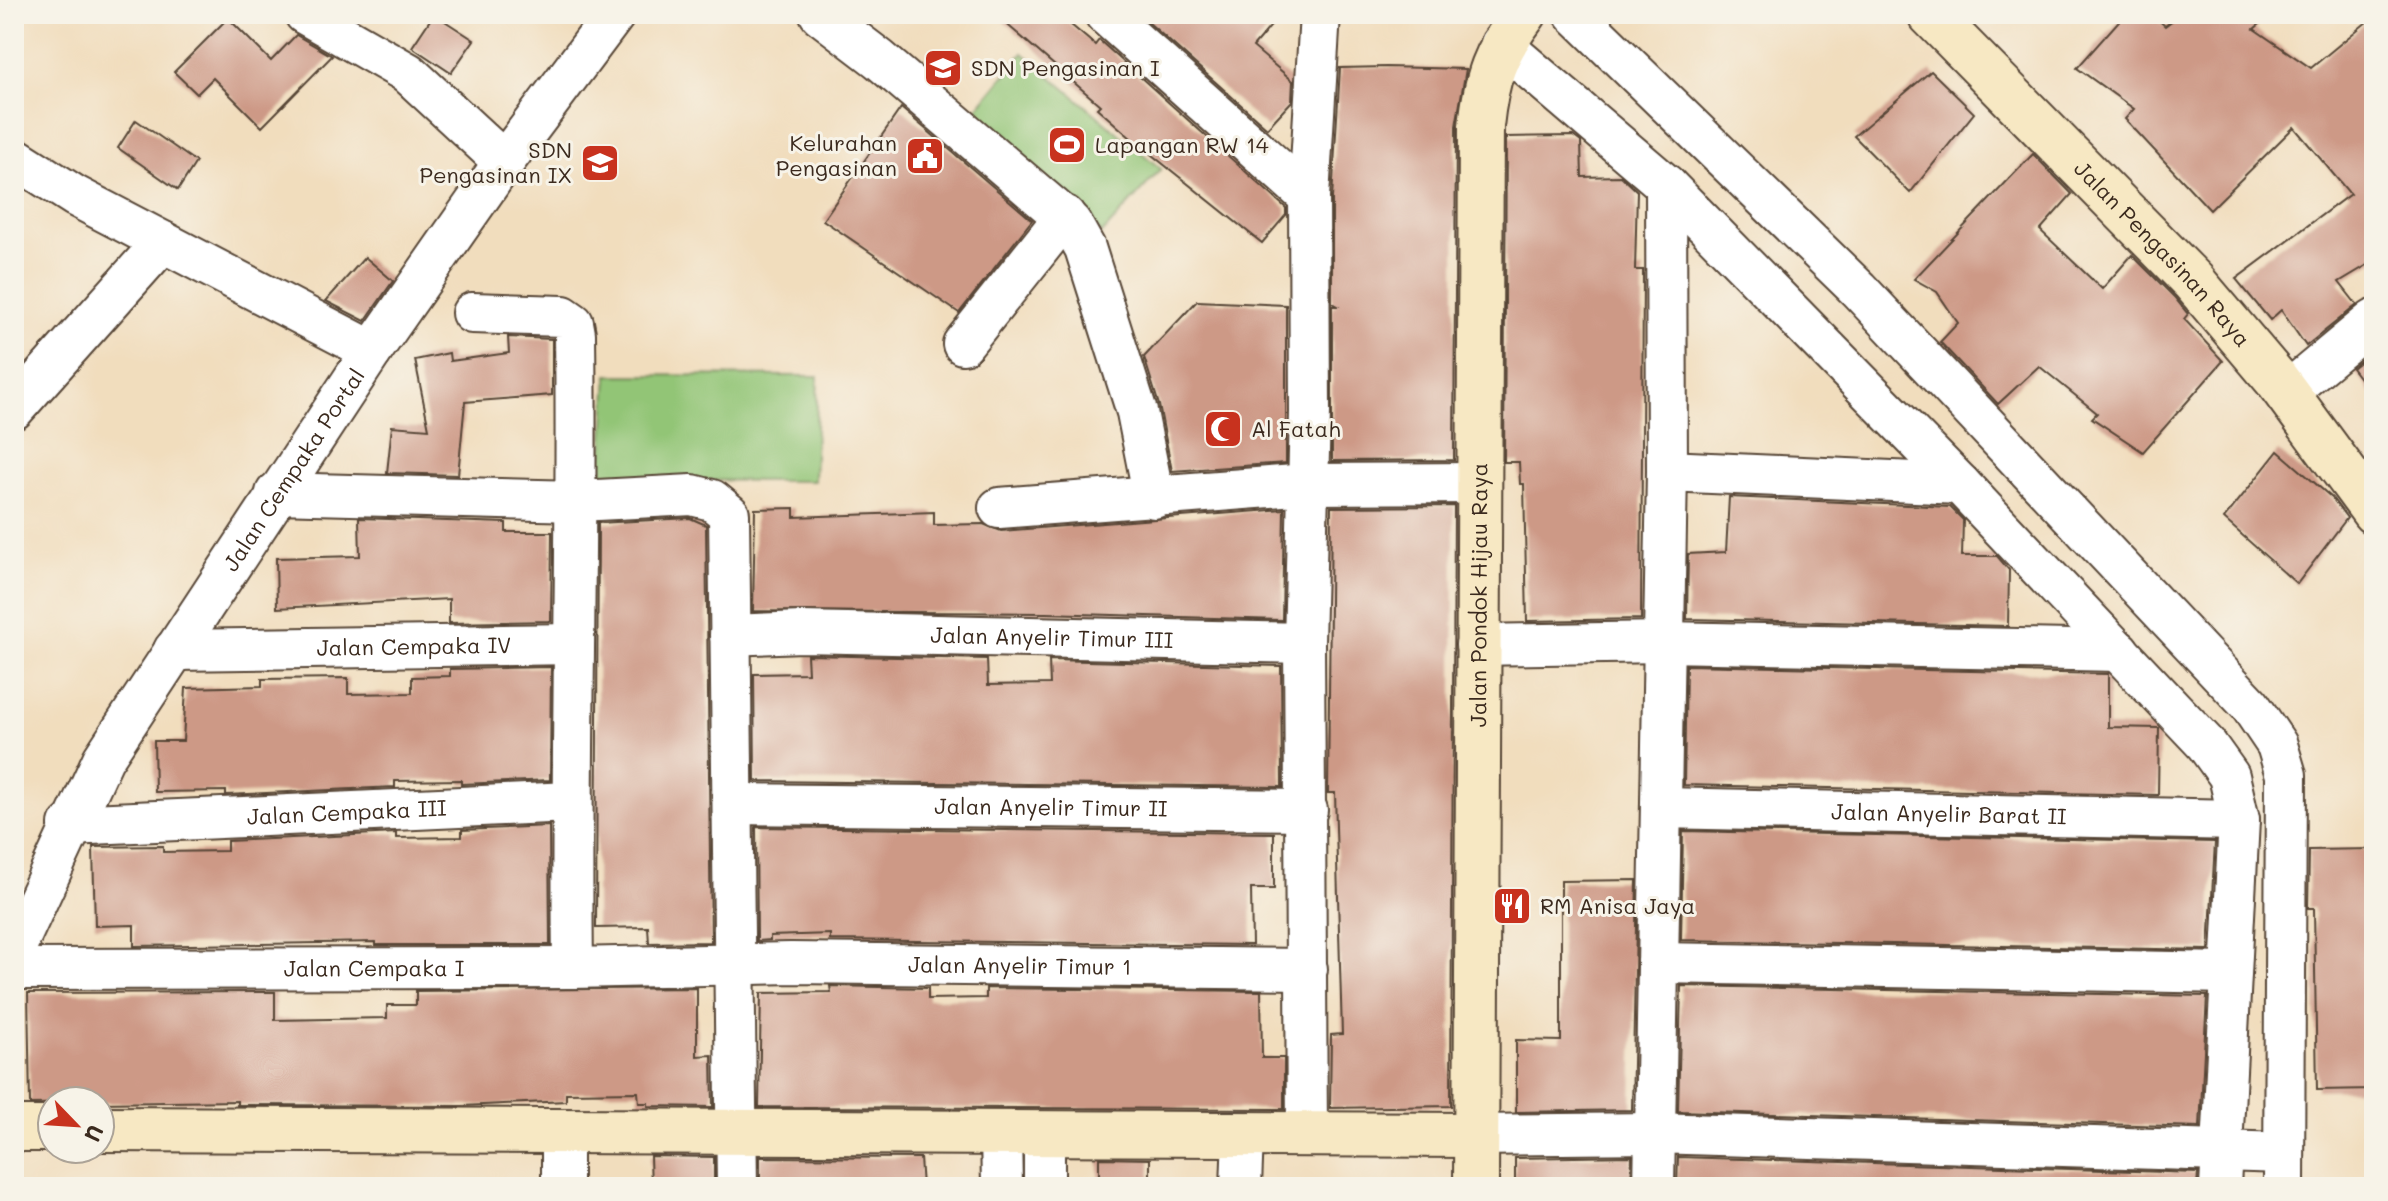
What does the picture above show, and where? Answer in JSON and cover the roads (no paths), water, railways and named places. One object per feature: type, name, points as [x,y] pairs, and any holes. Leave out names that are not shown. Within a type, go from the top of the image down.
[{"type":"street","points":[[305,14],[408,73],[504,162]]},
{"type":"street","name":"Jalan Cempaka Portal","points":[[14,951],[24,897],[69,825],[103,759],[372,351],[504,162],[615,14]]},
{"type":"street","points":[[820,14],[879,59],[1065,216],[1085,248],[1121,360],[1137,412],[1154,498]]},
{"type":"street","points":[[1105,14],[1309,197]]},
{"type":"street","points":[[1307,1135],[1304,643],[1309,197],[1320,14]]},
{"type":"street","points":[[116,1129],[1243,1135],[1654,1133],[2221,1170],[2284,1170],[2286,775],[2277,745],[2250,705],[1858,289],[1575,14]]},
{"type":"street","name":"Jalan Pengasinan Raya","points":[[1930,14],[2193,281],[2286,393],[2374,512]]},
{"type":"street","points":[[1513,29],[1960,484],[2206,744],[2229,776],[2239,820],[2221,1170]]},
{"type":"street","name":"Jalan Pondok Hijau Raya","points":[[1476,1187],[1476,645],[1481,126],[1485,87],[1513,29]]},
{"type":"street","points":[[14,157],[75,196],[372,351]]},
{"type":"street","points":[[1654,1187],[1667,471],[1666,185]]},
{"type":"street","points":[[963,344],[1065,216]]},
{"type":"street","points":[[14,409],[163,242]]},
{"type":"street","points":[[472,313],[563,316],[573,323],[578,501],[570,802],[573,968]]},
{"type":"street","points":[[2286,393],[2374,320]]},
{"type":"street","points":[[1667,471],[1960,484]]},
{"type":"street","points":[[999,508],[1308,484],[1479,483]]},
{"type":"street","points":[[276,493],[578,501],[692,495],[712,500],[729,514],[737,1187]]},
{"type":"street","name":"Jalan Anyelir Timur III","points":[[730,635],[802,632],[1304,643]]},
{"type":"street","points":[[1476,645],[1664,642],[2119,651]]},
{"type":"street","name":"Jalan Cempaka IV","points":[[174,650],[574,644]]},
{"type":"street","name":"Jalan Cempaka III","points":[[69,825],[570,802]]},
{"type":"street","name":"Jalan Anyelir Timur II","points":[[733,804],[1307,810]]},
{"type":"street","name":"Jalan Anyelir Barat II","points":[[1661,808],[2239,820]]},
{"type":"street","points":[[1658,963],[2231,973]]},
{"type":"street","name":"Jalan Cempaka I","points":[[14,969],[734,965]]},
{"type":"street","name":"Jalan Anyelir Timur 1","points":[[734,965],[1307,969]]},
{"type":"street","points":[[14,1129],[36,1129]]},
{"type":"street","points":[[562,1131],[562,1187]]},
{"type":"street","points":[[1001,1133],[1002,1187]]},
{"type":"street","points":[[1044,1134],[1044,1187]]},
{"type":"street","points":[[1241,1187],[1243,1135]]},
{"type":"place","name":"SDN Pengasinan I","points":[[943,68]]},
{"type":"place","name":"Lapangan RW 14","points":[[1067,145]]},
{"type":"place","name":"Kelurahan Pengasinan","points":[[925,156]]},
{"type":"place","name":"SDN Pengasinan IX","points":[[600,163]]},
{"type":"place","name":"Al Fatah","points":[[1223,429]]},
{"type":"place","name":"RM Anisa Jaya","points":[[1512,906]]}]
